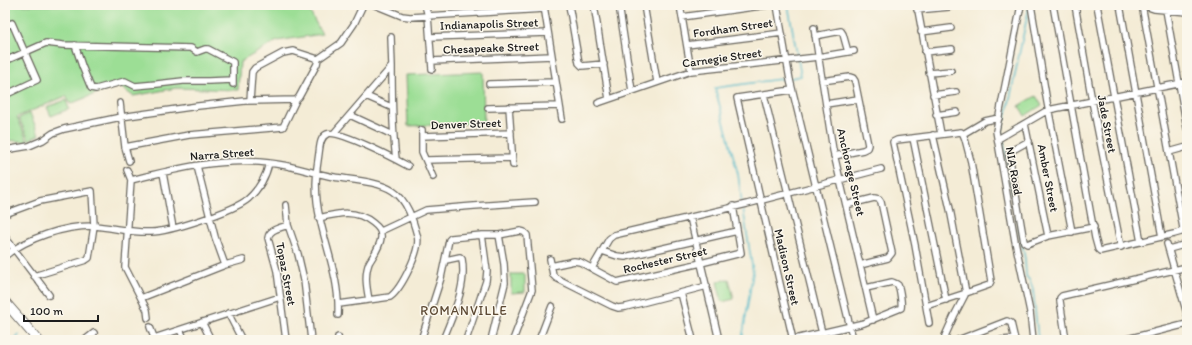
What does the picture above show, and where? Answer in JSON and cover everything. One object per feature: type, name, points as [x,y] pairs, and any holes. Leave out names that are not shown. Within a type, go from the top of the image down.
[{"type":"highway","points":[[5,302],[34,338]]},
{"type":"street","points":[[126,147],[189,135],[282,128],[318,59],[341,43],[354,24],[363,5]]},
{"type":"street","points":[[375,5],[402,16],[428,16],[544,7],[562,119]]},
{"type":"street","points":[[425,5],[428,16],[432,69]]},
{"type":"street","points":[[569,5],[579,63],[586,67],[604,64]]},
{"type":"street","points":[[594,5],[610,99]]},
{"type":"street","points":[[618,5],[632,92]]},
{"type":"street","points":[[644,5],[657,82]]},
{"type":"street","points":[[680,5],[691,71]]},
{"type":"street","points":[[682,17],[768,5]]},
{"type":"street","points":[[777,5],[792,90],[852,335]]},
{"type":"street","name":"NIA Road","points":[[1021,5],[996,131],[1001,138],[1015,241],[1030,312],[1033,340]]},
{"type":"street","points":[[1031,5],[1048,110],[1072,232]]},
{"type":"street","points":[[1053,5],[1099,250],[1121,247],[1162,237],[1181,232],[1183,228],[1142,5],[1154,9],[1187,12]]},
{"type":"street","name":"Jade Street","points":[[1075,5],[1092,101],[1121,247]]},
{"type":"street","points":[[1097,5],[1141,242]]},
{"type":"street","points":[[1120,5],[1162,237]]},
{"type":"street","points":[[940,134],[917,8],[949,7]]},
{"type":"street","points":[[1166,10],[1187,128]]},
{"type":"street","points":[[5,26],[12,23],[37,80],[5,95]]},
{"type":"street","name":"Anchorage Street","points":[[814,28],[834,156],[873,320]]},
{"type":"street","points":[[921,32],[951,28]]},
{"type":"street","name":"Carnegie Street","points":[[598,103],[691,71],[818,57],[851,51],[841,31],[815,36]]},
{"type":"street","name":"Indianapolis Street","points":[[430,37],[548,33]]},
{"type":"street","name":"Fordham Street","points":[[687,45],[782,33]]},
{"type":"street","points":[[391,37],[393,135],[396,159]]},
{"type":"street","points":[[5,61],[46,43],[191,48],[199,52],[208,49],[234,62],[233,82],[183,80],[135,86],[125,80],[96,89],[91,88],[75,45]]},
{"type":"street","points":[[925,52],[952,49]]},
{"type":"street","points":[[250,101],[252,72],[255,68],[283,53],[293,51],[318,59]]},
{"type":"street","name":"Chesapeake Street","points":[[432,61],[552,56]]},
{"type":"street","points":[[334,133],[392,66]]},
{"type":"street","points":[[929,73],[951,71]]},
{"type":"street","points":[[822,81],[850,77],[853,78],[868,145],[867,148],[834,156]]},
{"type":"street","points":[[490,84],[556,82]]},
{"type":"street","points":[[1001,138],[1048,110],[1187,82]]},
{"type":"street","points":[[792,90],[764,95],[822,333]]},
{"type":"street","points":[[933,95],[956,92]]},
{"type":"street","name":"Madison Street","points":[[764,95],[737,98],[792,340]]},
{"type":"street","points":[[366,96],[392,107]]},
{"type":"street","points":[[826,104],[858,99]]},
{"type":"street","points":[[5,150],[29,146],[64,129],[122,117],[198,106],[250,101],[296,100]]},
{"type":"street","points":[[120,103],[129,161]]},
{"type":"street","points":[[488,108],[560,106]]},
{"type":"street","points":[[509,107],[513,164]]},
{"type":"street","points":[[936,114],[957,112]]},
{"type":"street","points":[[350,115],[393,135]]},
{"type":"street","points":[[929,323],[915,245],[893,145],[894,141],[959,132],[963,134],[985,121],[999,118]]},
{"type":"street","name":"Amber Street","points":[[1026,124],[1048,236]]},
{"type":"street","points":[[338,315],[339,304],[335,277],[319,218],[317,202],[315,173],[322,139],[326,134],[334,133],[396,159],[408,166]]},
{"type":"street","name":"Denver Street","points":[[426,160],[422,152],[422,133],[511,133]]},
{"type":"street","points":[[926,306],[991,283],[971,162],[963,134]]},
{"type":"street","points":[[934,135],[966,293],[945,336],[947,340]]},
{"type":"street","points":[[913,138],[946,300]]},
{"type":"street","points":[[1029,141],[1011,151],[1009,154],[1024,240],[1027,244],[1048,236],[1094,227]]},
{"type":"street","points":[[1169,152],[1187,148]]},
{"type":"street","points":[[433,177],[426,160],[512,158]]},
{"type":"street","name":"Narra Street","points":[[131,180],[162,172],[197,166],[232,162],[269,163],[374,184],[392,190],[402,199],[411,218],[418,239],[416,253],[402,282],[394,294],[390,297],[339,304]]},
{"type":"street","points":[[5,256],[25,242],[74,228],[94,226],[126,231],[150,232],[173,228],[210,217],[247,200],[264,180],[269,163]]},
{"type":"street","points":[[197,166],[216,240],[225,265]]},
{"type":"street","points":[[592,268],[611,236],[747,204],[881,169]]},
{"type":"street","points":[[127,170],[131,180],[126,231],[125,267],[147,310],[148,318]]},
{"type":"street","points":[[162,172],[173,228]]},
{"type":"street","points":[[5,214],[40,201],[92,190],[94,226],[89,258],[34,276]]},
{"type":"street","points":[[846,205],[874,198],[881,202],[892,253],[891,256],[860,265]]},
{"type":"street","points":[[381,232],[426,210],[535,202]]},
{"type":"street","points":[[286,205],[288,225],[298,254],[304,280],[311,340]]},
{"type":"street","name":"Rochester Street","points":[[551,266],[574,261],[580,262],[617,282],[741,253],[737,231],[736,206]]},
{"type":"street","points":[[319,218],[337,214],[354,213],[366,218],[381,232],[381,241],[368,265],[366,272],[369,300]]},
{"type":"street","points":[[690,217],[719,340]]},
{"type":"street","name":"Topaz Street","points":[[286,340],[277,271],[268,235],[271,232],[288,225]]},
{"type":"street","points":[[421,340],[446,260],[449,240],[451,238],[482,234],[499,235],[520,231],[524,232],[526,235],[532,290],[513,340]]},
{"type":"street","points":[[602,251],[625,257],[737,231]]},
{"type":"street","points":[[466,340],[486,281],[487,271],[482,234]]},
{"type":"street","points":[[490,340],[505,283],[504,264],[499,235]]},
{"type":"street","points":[[5,237],[49,295]]},
{"type":"street","points":[[1187,244],[1168,247],[1187,314]]},
{"type":"street","points":[[444,340],[463,283],[464,269],[462,259],[460,257],[446,260]]},
{"type":"street","points":[[550,259],[553,274],[556,278],[618,308],[707,286]]},
{"type":"street","points":[[141,298],[225,265],[243,260]]},
{"type":"street","points":[[1066,340],[1060,301],[1062,296],[1187,267]]},
{"type":"street","points":[[792,340],[873,320],[897,311],[902,305],[898,285],[895,283],[892,282],[866,288]]},
{"type":"street","points":[[681,293],[692,340]]},
{"type":"street","points":[[150,327],[154,339],[228,313],[280,297]]},
{"type":"street","points":[[539,340],[552,306]]},
{"type":"street","points":[[228,313],[242,340]]},
{"type":"street","points":[[958,340],[1007,321],[1011,323],[1015,340],[1002,340]]},
{"type":"street","points":[[202,322],[211,340]]},
{"type":"street","points":[[1123,340],[1187,324]]},
{"type":"street","points":[[180,330],[185,340]]},
{"type":"street","points":[[85,340],[94,333]]},
{"type":"green space","points":[[5,5],[306,5],[322,34],[277,41],[240,62],[238,90],[176,88],[133,96],[119,86],[115,86],[70,104],[66,96],[17,117],[28,142],[5,140]]},
{"type":"green space","points":[[483,72],[484,123],[408,126],[406,75]]},
{"type":"green space","points":[[1036,96],[1042,105],[1025,116],[1019,106]]},
{"type":"green space","points":[[66,100],[69,109],[51,116],[47,107]]},
{"type":"green space","points":[[30,113],[39,135],[29,140],[19,118]]},
{"type":"green space","points":[[511,274],[525,274],[525,292],[511,293]]},
{"type":"green space","points":[[729,279],[734,299],[722,302],[717,282]]},
{"type":"waterway","points":[[788,5],[801,76],[791,78]]},
{"type":"waterway","points":[[1003,134],[1002,130],[1029,7]]},
{"type":"waterway","points":[[742,204],[738,174],[715,88],[788,78]]},
{"type":"waterway","points":[[1003,138],[1025,259],[1026,276],[1033,289],[1038,340]]},
{"type":"waterway","points":[[742,340],[753,272],[743,208]]},
{"type":"waterway","points":[[15,340],[19,335]]},
{"type":"district","name":"ROMANVILLE","points":[[464,310]]}]
